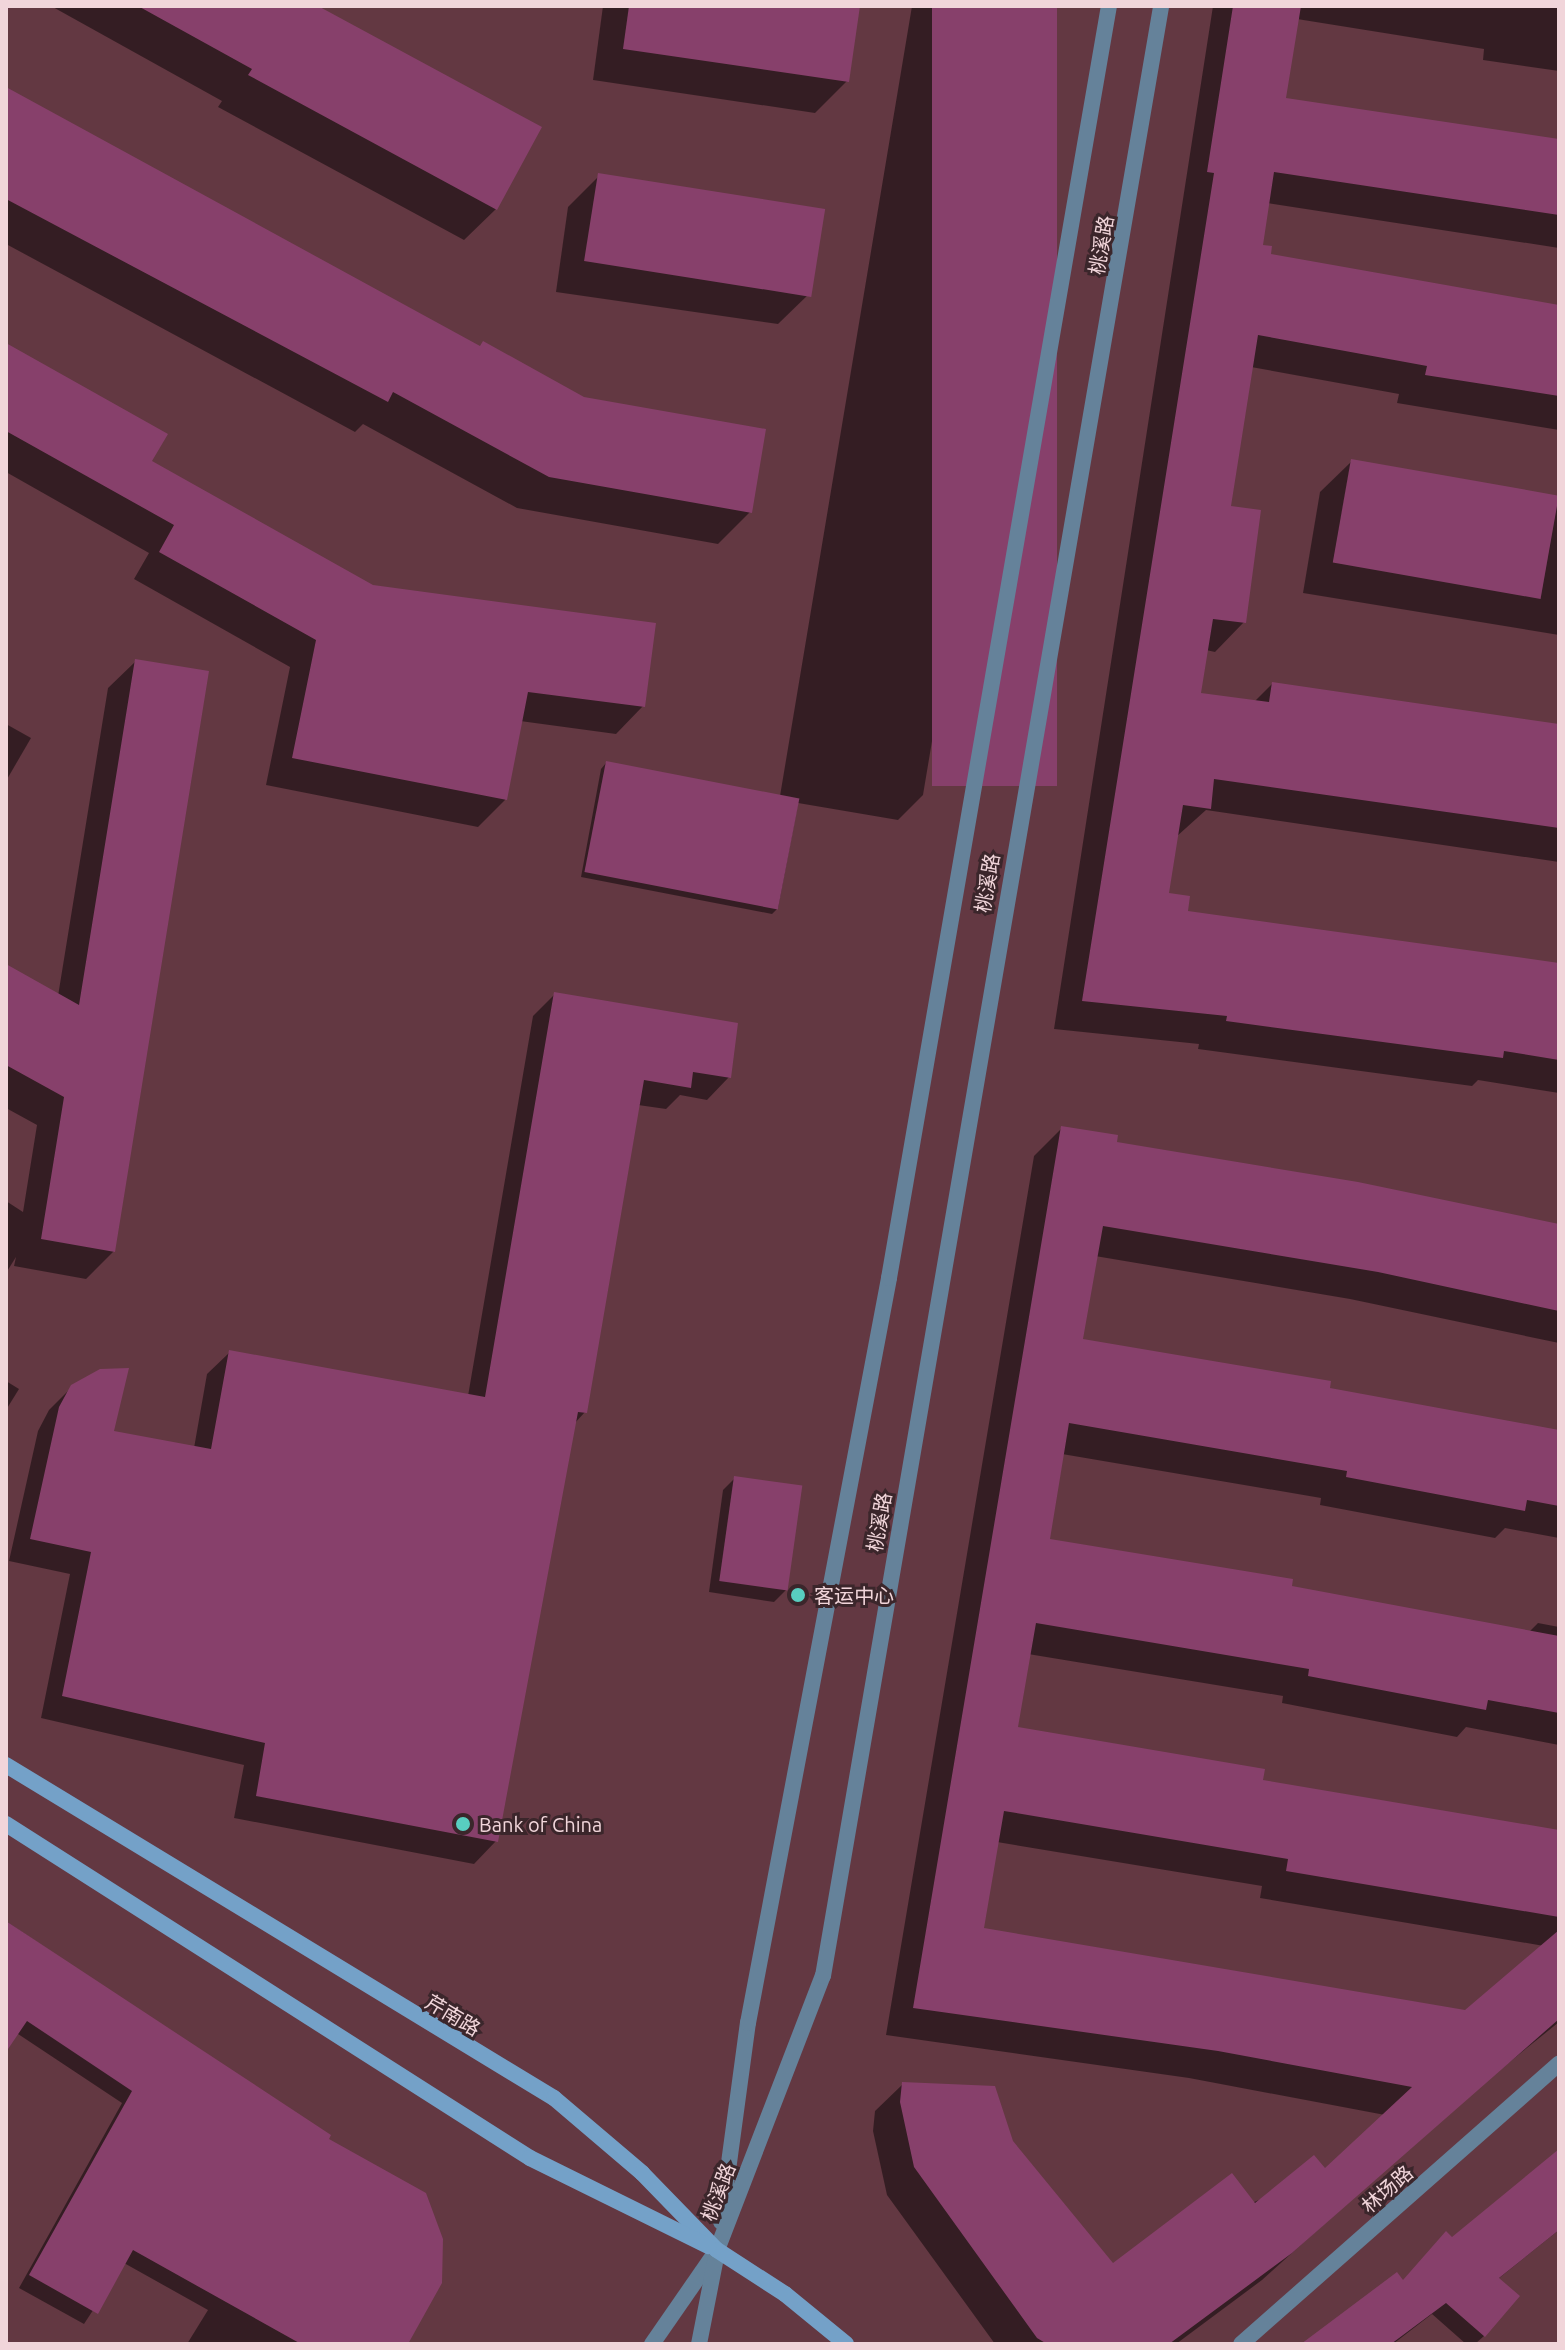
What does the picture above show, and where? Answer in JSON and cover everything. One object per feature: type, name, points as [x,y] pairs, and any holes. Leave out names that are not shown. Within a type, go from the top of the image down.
[{"type":"main road","name":"芹南路","points":[[6,1765],[554,2098],[642,2173],[717,2250],[785,2294],[846,2344]]},
{"type":"main road","points":[[6,1824],[530,2158],[717,2250]]},
{"type":"street","name":"桃溪路","points":[[717,2250],[748,2023],[892,1263],[1109,6]]},
{"type":"street","name":"桃溪路","points":[[717,2250],[823,1976],[1161,6]]},
{"type":"street","name":"林场路","points":[[1241,2344],[1559,2064]]},
{"type":"street","points":[[652,2344],[717,2250]]},
{"type":"street","points":[[699,2344],[717,2250]]},
{"type":"building","points":[[138,6],[318,6],[542,127],[497,210],[248,75],[252,69]]},
{"type":"building","points":[[629,6],[860,6],[849,82],[623,49]]},
{"type":"building","points":[[932,6],[1057,6],[1057,786],[932,786]]},
{"type":"building","points":[[1233,6],[1301,6],[1286,98],[1559,139],[1559,215],[1274,172],[1263,245],[1272,246],[1271,254],[1559,305],[1559,396],[1425,375],[1427,366],[1258,335],[1231,506],[1261,510],[1246,623],[1213,619],[1201,693],[1269,702],[1272,682],[1559,724],[1559,828],[1214,779],[1211,809],[1183,805],[1169,893],[1190,896],[1188,911],[1559,963],[1559,1060],[1504,1051],[1503,1058],[1226,1021],[1227,1016],[1082,1001],[1214,173],[1207,172]]},
{"type":"building","points":[[6,87],[480,346],[483,341],[584,397],[766,429],[752,513],[549,477],[393,392],[388,402],[6,199]]},
{"type":"building","points":[[598,173],[825,209],[811,297],[584,261]]},
{"type":"building","points":[[6,343],[168,434],[152,461],[373,585],[656,623],[645,707],[528,692],[507,800],[292,758],[316,640],[159,552],[174,525],[6,431]]},
{"type":"building","points":[[1351,459],[1559,496],[1541,599],[1333,562]]},
{"type":"building","points":[[135,659],[209,671],[115,1252],[41,1239],[64,1097],[6,1065],[6,964],[79,1005]]},
{"type":"building","points":[[606,761],[799,799],[778,910],[584,872]]},
{"type":"building","points":[[554,992],[738,1023],[731,1078],[693,1072],[691,1088],[644,1080],[587,1413],[578,1412],[498,1842],[256,1796],[265,1743],[62,1696],[91,1552],[30,1539],[59,1407],[71,1385],[100,1369],[129,1368],[114,1431],[211,1449],[229,1350],[485,1397]]},
{"type":"building","points":[[1061,1126],[1118,1135],[1117,1142],[1358,1182],[1559,1224],[1559,1311],[1378,1272],[1103,1226],[1083,1339],[1331,1381],[1330,1388],[1559,1430],[1559,1506],[1527,1500],[1525,1511],[1346,1477],[1347,1471],[1069,1423],[1050,1539],[1293,1579],[1292,1586],[1559,1636],[1559,1713],[1488,1700],[1486,1710],[1308,1676],[1309,1669],[1036,1623],[1018,1727],[1265,1769],[1263,1780],[1559,1830],[1559,1917],[1286,1871],[1288,1859],[1004,1811],[984,1928],[1465,2010],[1559,1930],[1559,2019],[1292,2253],[1169,2344],[1047,2344],[1037,2338],[914,2167],[900,2102],[902,2082],[995,2086],[1013,2141],[1113,2263],[1232,2173],[1255,2203],[1314,2155],[1325,2168],[1412,2087],[1218,2051],[913,2008]]},
{"type":"building","points":[[734,1476],[802,1486],[788,1591],[719,1581]]},
{"type":"building","points":[[6,1921],[331,2135],[329,2139],[426,2193],[443,2239],[442,2283],[408,2344],[301,2344],[133,2250],[98,2314],[29,2275],[132,2091],[27,2021],[6,2052]]},
{"type":"building","points":[[1559,2149],[1559,2230],[1499,2278],[1520,2296],[1485,2337],[1446,2303],[1391,2344],[1301,2344],[1397,2272],[1403,2280],[1446,2231],[1452,2237]]},
{"type":"place","name":"客运中心","points":[[798,1595]]},
{"type":"place","name":"Bank of China","points":[[463,1824]]}]
